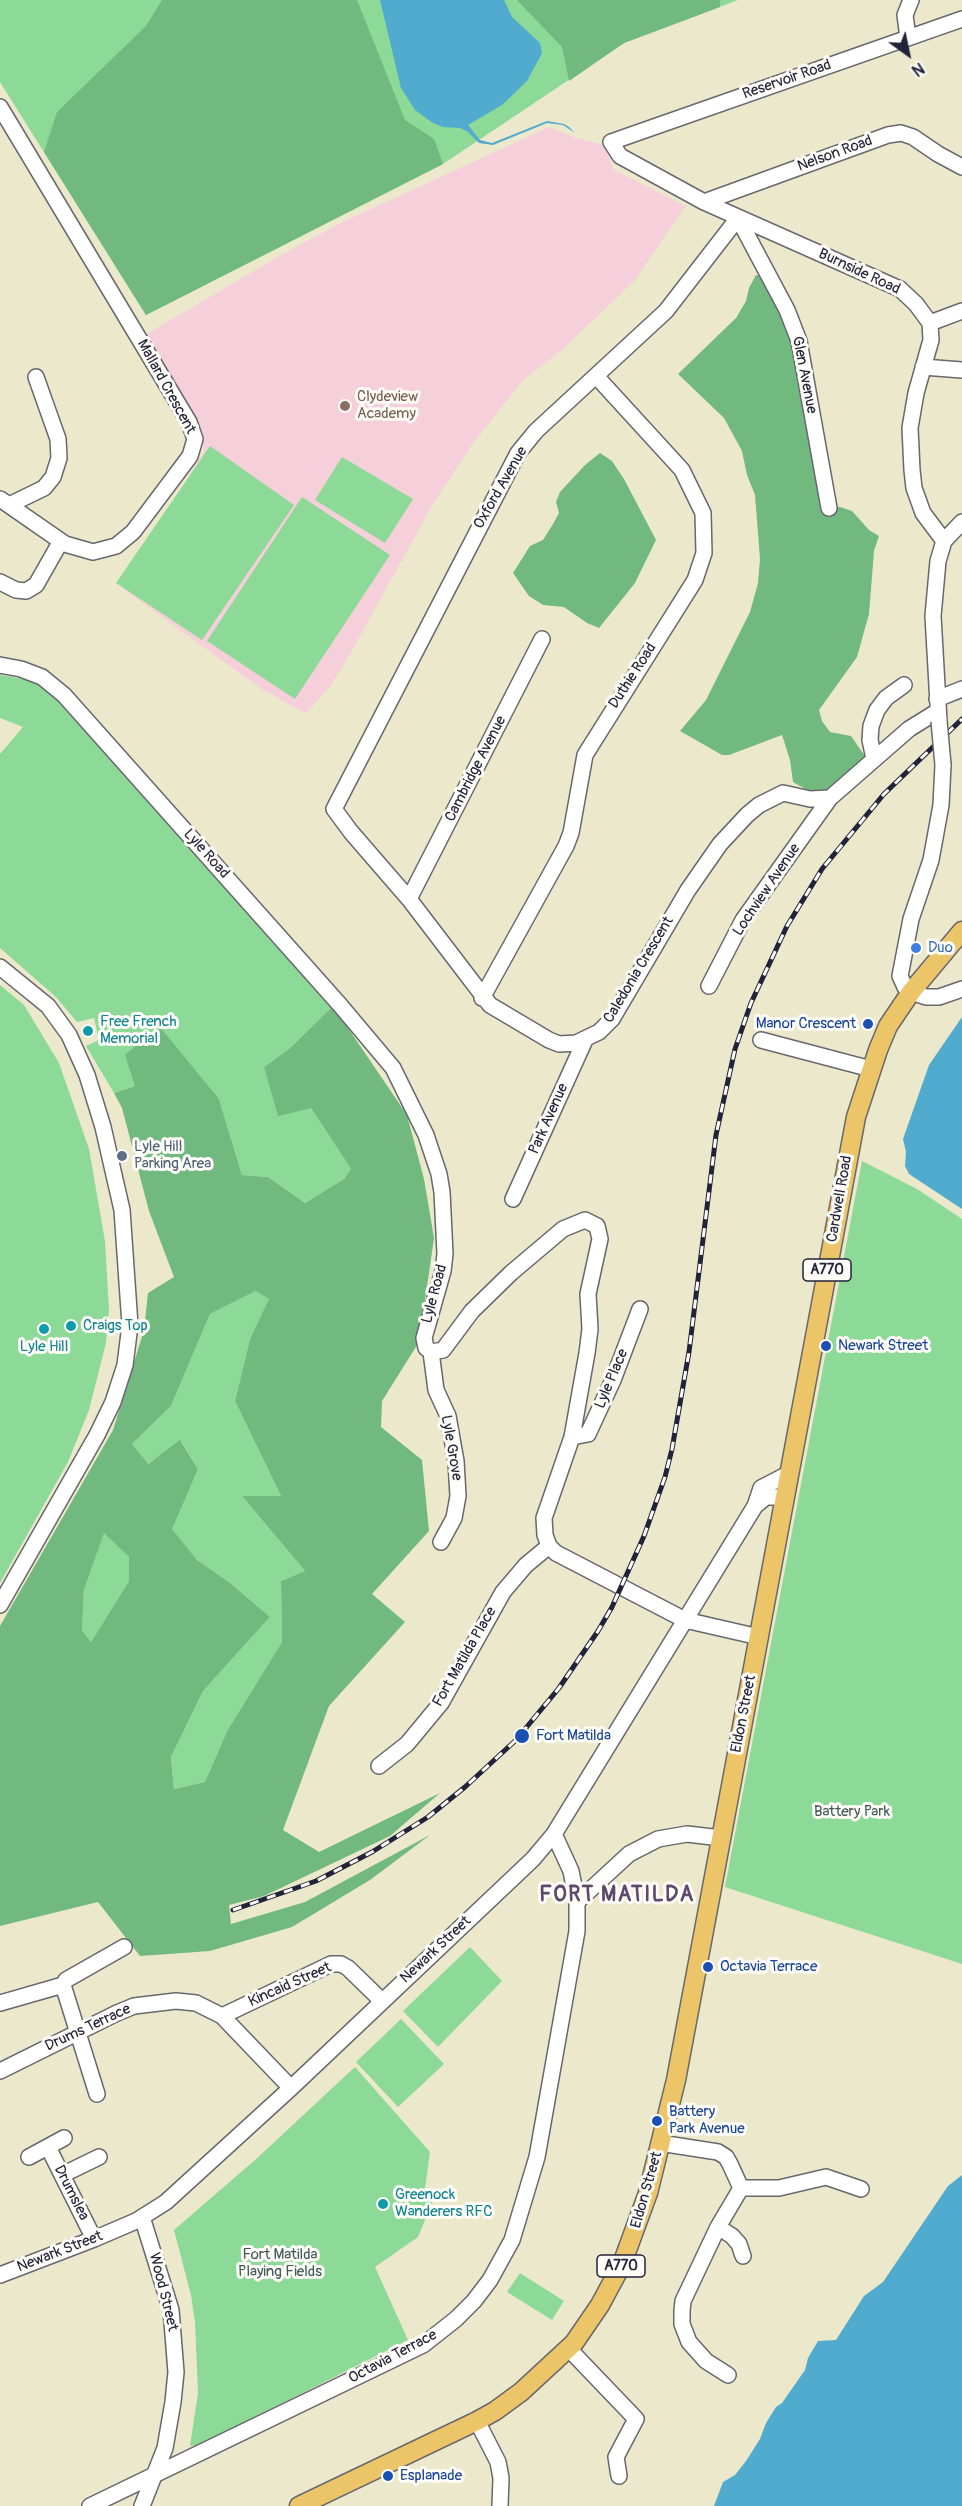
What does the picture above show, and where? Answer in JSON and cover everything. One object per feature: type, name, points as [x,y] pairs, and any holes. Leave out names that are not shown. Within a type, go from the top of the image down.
[{"type":"main road","name":"Cardwell Road","points":[[759,1636],[855,1121],[871,1069],[888,1026],[910,992],[962,931]]},
{"type":"main road","name":"Eldon Street","points":[[299,2506],[477,2421],[521,2392],[569,2349],[600,2305],[622,2264],[648,2193],[676,2080],[759,1636]]},
{"type":"street","points":[[908,38],[905,15],[911,0]]},
{"type":"street","name":"Reservoir Road","points":[[611,142],[962,19]]},
{"type":"street","name":"Mallard Crescent","points":[[0,106],[189,422],[195,439],[190,456],[133,532],[116,546],[93,552],[61,542],[5,502]]},
{"type":"street","name":"Nelson Road","points":[[704,202],[888,135],[902,133],[913,137],[962,167]]},
{"type":"street","name":"Burnside Road","points":[[611,142],[620,156],[704,202],[900,289],[916,304],[930,323]]},
{"type":"street","name":"Oxford Avenue","points":[[409,899],[334,809],[518,453],[536,432],[666,310],[738,218]]},
{"type":"street","name":"Glen Avenue","points":[[738,218],[778,291],[799,341],[829,508]]},
{"type":"street","points":[[944,541],[922,513],[913,479],[910,428],[916,393],[931,340],[930,323],[962,311]]},
{"type":"street","points":[[923,367],[962,370]]},
{"type":"street","name":"Duthie Road","points":[[482,998],[566,846],[571,833],[585,755],[695,580],[704,553],[703,513],[682,471],[596,376]]},
{"type":"street","points":[[5,502],[44,488],[53,477],[59,458],[58,438],[36,377]]},
{"type":"street","points":[[962,522],[944,541],[938,561],[933,616],[943,765],[941,805],[933,851],[911,919],[900,969],[902,983],[910,992],[926,997],[946,995],[962,989]]},
{"type":"street","points":[[0,582],[15,590],[27,591],[36,585],[61,542]]},
{"type":"street","name":"Cambridge Avenue","points":[[409,899],[542,639]]},
{"type":"street","name":"Lyle Road","points":[[0,665],[21,669],[42,677],[64,695],[325,987],[393,1068],[426,1135],[439,1174],[442,1192],[445,1254],[443,1271],[424,1338],[426,1348],[432,1352],[443,1350],[472,1311],[511,1272],[563,1229],[578,1221],[592,1222],[597,1226],[600,1239],[588,1294],[590,1329],[572,1437],[544,1518],[545,1535],[549,1546]]},
{"type":"street","points":[[874,759],[870,740],[871,726],[877,710],[886,698],[904,685]]},
{"type":"street","points":[[830,798],[909,729],[938,710],[962,689]]},
{"type":"street","name":"Caledonia Crescent","points":[[585,1040],[599,1032],[612,1019],[688,890],[720,844],[738,823],[759,805],[783,793],[810,799],[830,798]]},
{"type":"street","name":"Lochview Avenue","points":[[709,986],[743,920],[830,798]]},
{"type":"street","points":[[409,899],[482,998],[497,1010],[549,1040],[567,1044],[585,1040]]},
{"type":"street","points":[[0,967],[48,1006],[69,1035],[87,1075],[103,1127],[122,1210],[130,1325],[125,1365],[113,1402],[97,1435],[0,1605]]},
{"type":"street","name":"Park Avenue","points":[[513,1199],[585,1040]]},
{"type":"street","points":[[761,1040],[871,1069]]},
{"type":"street","name":"Lyle Place","points":[[572,1437],[588,1434],[613,1380],[640,1309]]},
{"type":"street","name":"Lyle Grove","points":[[432,1352],[436,1390],[448,1416],[456,1461],[458,1496],[454,1518],[441,1542]]},
{"type":"street","name":"Newark Street","points":[[0,2275],[94,2239],[142,2217],[186,2185],[532,1859],[554,1834],[754,1506],[761,1488],[790,1473]]},
{"type":"street","points":[[754,1506],[766,1497],[786,1497]]},
{"type":"street","points":[[549,1546],[556,1553],[685,1620],[759,1636]]},
{"type":"street","name":"Fort Matilda Place","points":[[380,1766],[407,1744],[441,1703],[503,1592],[526,1565],[549,1546]]},
{"type":"street","points":[[577,1902],[629,1854],[644,1846],[666,1837],[687,1833],[721,1838]]},
{"type":"street","name":"Octavia Terrace","points":[[90,2506],[423,2344],[456,2319],[490,2280],[512,2240],[537,2157],[575,1942],[577,1902],[571,1871],[554,1834]]},
{"type":"street","points":[[0,2003],[63,1985],[66,1980],[124,1947]]},
{"type":"street","name":"Kincaid Street","points":[[222,2016],[331,1964],[341,1964],[348,1968],[382,2001]]},
{"type":"street","points":[[63,1985],[97,2094]]},
{"type":"street","name":"Drums Terrace","points":[[0,2071],[76,2031],[134,2006],[176,2001],[196,2003],[222,2016],[291,2088]]},
{"type":"street","points":[[29,2157],[64,2138]]},
{"type":"street","points":[[660,2143],[718,2152],[726,2157],[741,2188]]},
{"type":"street","name":"Drumslea","points":[[48,2147],[94,2239]]},
{"type":"street","points":[[62,2175],[99,2157]]},
{"type":"street","points":[[741,2188],[779,2188],[826,2177],[861,2189]]},
{"type":"street","points":[[728,2375],[706,2361],[689,2343],[682,2324],[683,2301],[698,2274],[718,2227],[741,2188]]},
{"type":"street","name":"Wood Street","points":[[142,2217],[164,2285],[174,2338],[173,2402],[165,2448],[142,2506]]},
{"type":"street","points":[[718,2227],[732,2236],[739,2244],[743,2256]]},
{"type":"street","points":[[569,2349],[636,2418],[616,2457],[619,2476]]},
{"type":"street","points":[[477,2421],[498,2462],[501,2478],[500,2506]]},
{"type":"shaded area","name":"Clydeview Academy","points":[[549,127],[576,138],[604,145],[614,170],[686,206],[634,281],[562,350],[523,380],[471,446],[433,504],[345,663],[328,689],[306,713],[263,690],[122,588],[204,451],[202,431],[145,335],[281,255],[345,221]]},
{"type":"green space","points":[[0,0],[738,0],[624,43],[443,164],[146,315],[0,82]]},
{"type":"green space","points":[[162,0],[357,0],[405,120],[434,139],[443,164],[146,315],[44,152],[57,112],[146,26]]},
{"type":"green space","points":[[517,0],[720,0],[720,7],[624,43],[569,81],[562,47]]},
{"type":"green space","points":[[756,275],[764,276],[790,337],[821,510],[840,507],[852,511],[869,530],[879,536],[874,551],[869,614],[857,657],[819,710],[822,721],[830,732],[851,736],[867,759],[828,793],[816,795],[793,782],[790,760],[782,735],[729,755],[722,755],[680,731],[706,700],[750,612],[758,583],[760,559],[755,495],[747,475],[742,451],[724,418],[678,374],[736,318],[746,301],[749,288]]},
{"type":"green space","points":[[210,446],[294,505],[202,640],[116,583]]},
{"type":"green space","points":[[600,453],[612,461],[624,479],[656,540],[635,583],[599,628],[587,623],[564,607],[543,605],[529,596],[513,573],[530,546],[543,540],[553,524],[559,513],[556,502],[560,492],[585,465]]},
{"type":"green space","points":[[342,457],[413,499],[385,543],[315,500]]},
{"type":"green space","points":[[302,497],[390,555],[295,699],[207,641]]},
{"type":"green space","points":[[0,675],[39,682],[68,707],[333,1006],[289,1049],[264,1067],[311,1108],[351,1169],[344,1179],[305,1203],[268,1177],[242,1175],[219,1099],[135,1086],[114,1093],[86,1046],[99,1040],[94,1018],[77,1022],[56,997],[0,948],[0,754],[23,727],[0,718]]},
{"type":"green space","points":[[0,985],[24,1005],[59,1063],[89,1149],[105,1241],[109,1310],[106,1343],[89,1410],[68,1462],[0,1583]]},
{"type":"green space","points":[[333,1006],[407,1115],[424,1179],[434,1238],[419,1342],[382,1401],[381,1427],[422,1460],[429,1531],[372,1594],[405,1622],[329,1706],[283,1830],[319,1852],[440,1793],[390,1836],[264,1896],[229,1905],[231,1924],[305,1902],[430,1835],[370,1880],[292,1927],[210,1951],[140,1956],[98,1902],[0,1926],[0,1626],[113,1430],[144,1330],[148,1293],[174,1277],[149,1211],[122,1108],[114,1093],[135,1086],[125,1055],[159,1026],[219,1099],[242,1175],[268,1177],[305,1203],[344,1179],[351,1169],[311,1108],[278,1116],[264,1067],[289,1049]],"holes":[[[256,1291],[269,1299],[250,1339],[235,1401],[281,1496],[242,1496],[305,1571],[281,1581],[282,1642],[227,1731],[205,1782],[174,1789],[171,1757],[203,1691],[270,1617],[229,1582],[197,1560],[172,1529],[198,1469],[180,1440],[148,1464],[132,1444],[171,1406],[210,1314]],[[104,1533],[129,1557],[129,1581],[91,1642],[82,1630],[84,1590]]]},
{"type":"green space","name":"Battery Park","points":[[862,1161],[917,1189],[962,1219],[962,1964],[725,1887]]},
{"type":"green space","points":[[256,1291],[270,1298],[250,1339],[235,1401],[281,1496],[242,1496],[305,1571],[281,1581],[282,1642],[227,1731],[205,1782],[174,1789],[171,1757],[203,1691],[270,1617],[229,1582],[197,1560],[171,1529],[198,1469],[181,1441],[147,1464],[132,1444],[171,1406],[210,1314]]},
{"type":"green space","points":[[104,1532],[129,1557],[129,1581],[91,1642],[82,1630],[84,1590]]},
{"type":"green space","points":[[470,1947],[502,1981],[438,2047],[403,2011]]},
{"type":"green space","points":[[401,2019],[444,2064],[398,2107],[356,2062]]},
{"type":"green space","name":"Fort Matilda Playing Fields","points":[[355,2067],[430,2152],[425,2189],[435,2196],[418,2237],[375,2267],[408,2340],[199,2445],[190,2446],[198,2393],[195,2322],[191,2295],[174,2230],[255,2160]]},
{"type":"green space","points":[[520,2273],[564,2301],[552,2320],[507,2292]]},
{"type":"water","points":[[380,0],[504,0],[512,17],[540,43],[542,53],[527,81],[502,105],[468,125],[480,140],[492,143],[547,121],[564,124],[575,133],[563,125],[547,123],[493,145],[479,143],[467,131],[460,128],[443,127],[433,123],[415,110],[401,88]]},
{"type":"water","points":[[962,1017],[962,1209],[909,1174],[905,1166],[906,1152],[903,1139],[929,1065]]},
{"type":"water","points":[[962,2175],[962,2506],[714,2506],[723,2482],[735,2475],[746,2461],[776,2407],[782,2403],[805,2370],[808,2358],[818,2341],[836,2340],[864,2296],[883,2282],[948,2186]]},
{"type":"railway","points":[[233,1910],[316,1881],[372,1852],[428,1817],[516,1740],[559,1688],[598,1631],[612,1607],[644,1536],[665,1477],[672,1449],[689,1352],[716,1135],[735,1049],[751,1003],[787,926],[822,869],[884,794],[962,719]]},
{"type":"place","name":"Clydeview Academy","points":[[345,406]]},
{"type":"place","name":"Duo","points":[[916,948]]},
{"type":"place","name":"Manor Crescent","points":[[868,1024]]},
{"type":"place","name":"Free French Memorial","points":[[88,1031]]},
{"type":"place","name":"Lyle Hill Parking Area","points":[[122,1156]]},
{"type":"place","name":"Craigs Top","points":[[71,1326]]},
{"type":"place","name":"Lyle Hill","points":[[44,1329]]},
{"type":"place","name":"Newark Street","points":[[826,1346]]},
{"type":"place","name":"Fort Matilda","points":[[522,1736]]},
{"type":"place","name":"Octavia Terrace","points":[[708,1967]]},
{"type":"place","name":"Battery Park Avenue","points":[[657,2121]]},
{"type":"place","name":"Greenock Wanderers RFC","points":[[383,2204]]},
{"type":"place","name":"Esplanade","points":[[388,2476]]},
{"type":"district","name":"FORT MATILDA","points":[[617,1896]]}]
